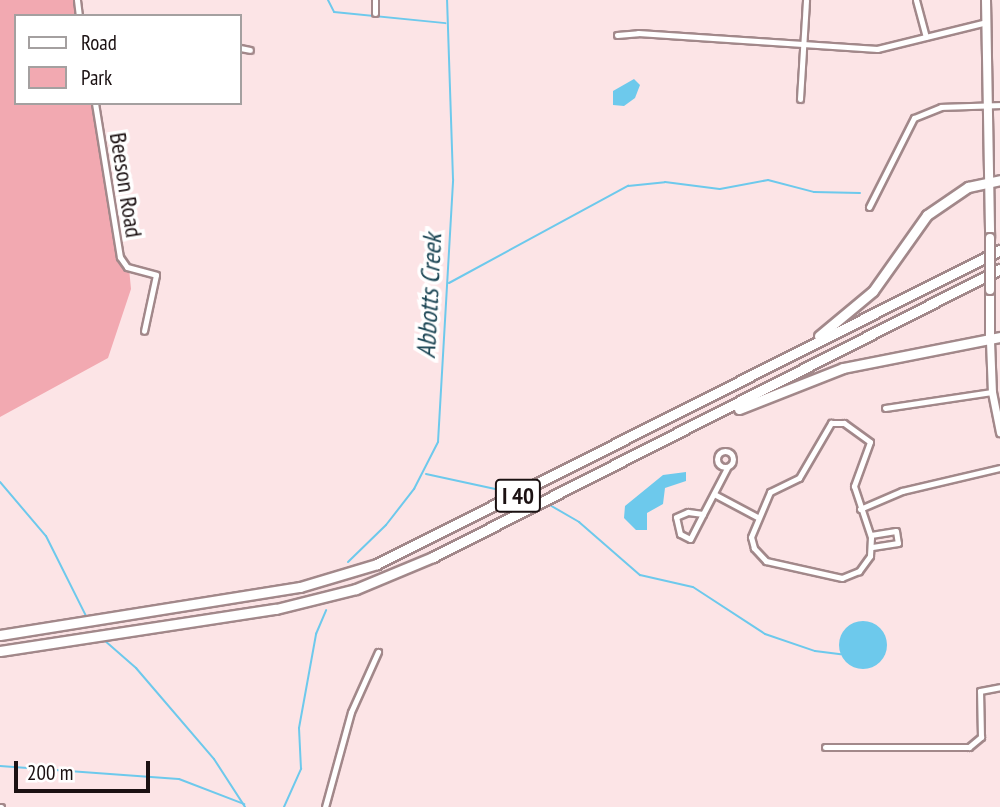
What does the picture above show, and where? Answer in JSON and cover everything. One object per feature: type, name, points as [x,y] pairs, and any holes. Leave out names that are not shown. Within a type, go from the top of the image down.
[{"type":"highway","points":[[748,378],[837,325],[873,291],[927,215],[955,193],[988,180],[1000,180]]},
{"type":"highway","name":"I 40","points":[[0,635],[287,590],[377,564],[1000,250]]},
{"type":"highway","name":"I 40","points":[[0,651],[276,609],[356,589],[433,557],[1000,269]]},
{"type":"highway","points":[[665,441],[843,368],[1000,337]]},
{"type":"main road","points":[[986,0],[990,341],[992,392],[1000,432]]},
{"type":"street","points":[[375,0],[375,13]]},
{"type":"street","points":[[800,99],[806,0]]},
{"type":"street","points":[[916,0],[926,37]]},
{"type":"street","points":[[617,35],[877,48],[987,22]]},
{"type":"street","points":[[242,48],[250,50]]},
{"type":"street","points":[[869,207],[914,118],[941,107],[1000,104]]},
{"type":"street","name":"Beeson Road","points":[[95,105],[120,257],[127,267],[156,275],[144,331]]},
{"type":"street","points":[[885,408],[992,392]]},
{"type":"street","points":[[839,422],[866,434],[870,442],[855,479],[860,509],[872,547],[864,567],[842,578],[772,563],[757,553],[751,543],[757,517],[772,490],[799,478],[825,428],[839,422]]},
{"type":"street","points":[[703,514],[677,517],[682,537],[690,539],[727,468]]},
{"type":"street","points":[[860,509],[893,494],[1000,468]]},
{"type":"street","points":[[714,494],[757,517]]},
{"type":"street","points":[[870,535],[896,531],[898,543],[872,547]]},
{"type":"street","points":[[325,807],[351,712],[377,652]]},
{"type":"street","points":[[825,747],[969,747],[981,737],[980,691],[1000,687]]},
{"type":"green space","points":[[0,0],[77,0],[79,14],[14,14],[14,105],[95,105],[120,257],[129,268],[131,289],[108,358],[0,417]]},
{"type":"water","points":[[634,79],[640,85],[635,98],[624,106],[613,105],[613,91]]},
{"type":"water","points":[[686,472],[686,481],[665,488],[663,504],[647,513],[647,530],[636,530],[624,518],[625,506],[663,475]]},
{"type":"water","points":[[863,621],[880,628],[887,645],[880,662],[863,669],[846,662],[839,645],[846,628]]},
{"type":"waterway","points":[[328,0],[334,12],[445,23]]},
{"type":"waterway","name":"Abbotts Creek","points":[[348,562],[386,525],[414,489],[438,442],[453,179],[447,0]]},
{"type":"waterway","points":[[449,283],[628,186],[665,182],[720,189],[768,180],[814,192],[860,193]]},
{"type":"waterway","points":[[426,474],[509,492]]},
{"type":"waterway","points":[[0,482],[46,536],[86,616]]},
{"type":"waterway","points":[[522,495],[536,500]]},
{"type":"waterway","points":[[548,504],[579,522],[640,575],[693,587],[765,634],[815,651],[841,654]]},
{"type":"waterway","name":"Abbotts Creek","points":[[284,807],[301,769],[299,728],[316,634],[326,610]]},
{"type":"waterway","points":[[104,640],[136,668],[214,759],[245,807]]},
{"type":"waterway","points":[[0,766],[179,779],[244,804]]}]
